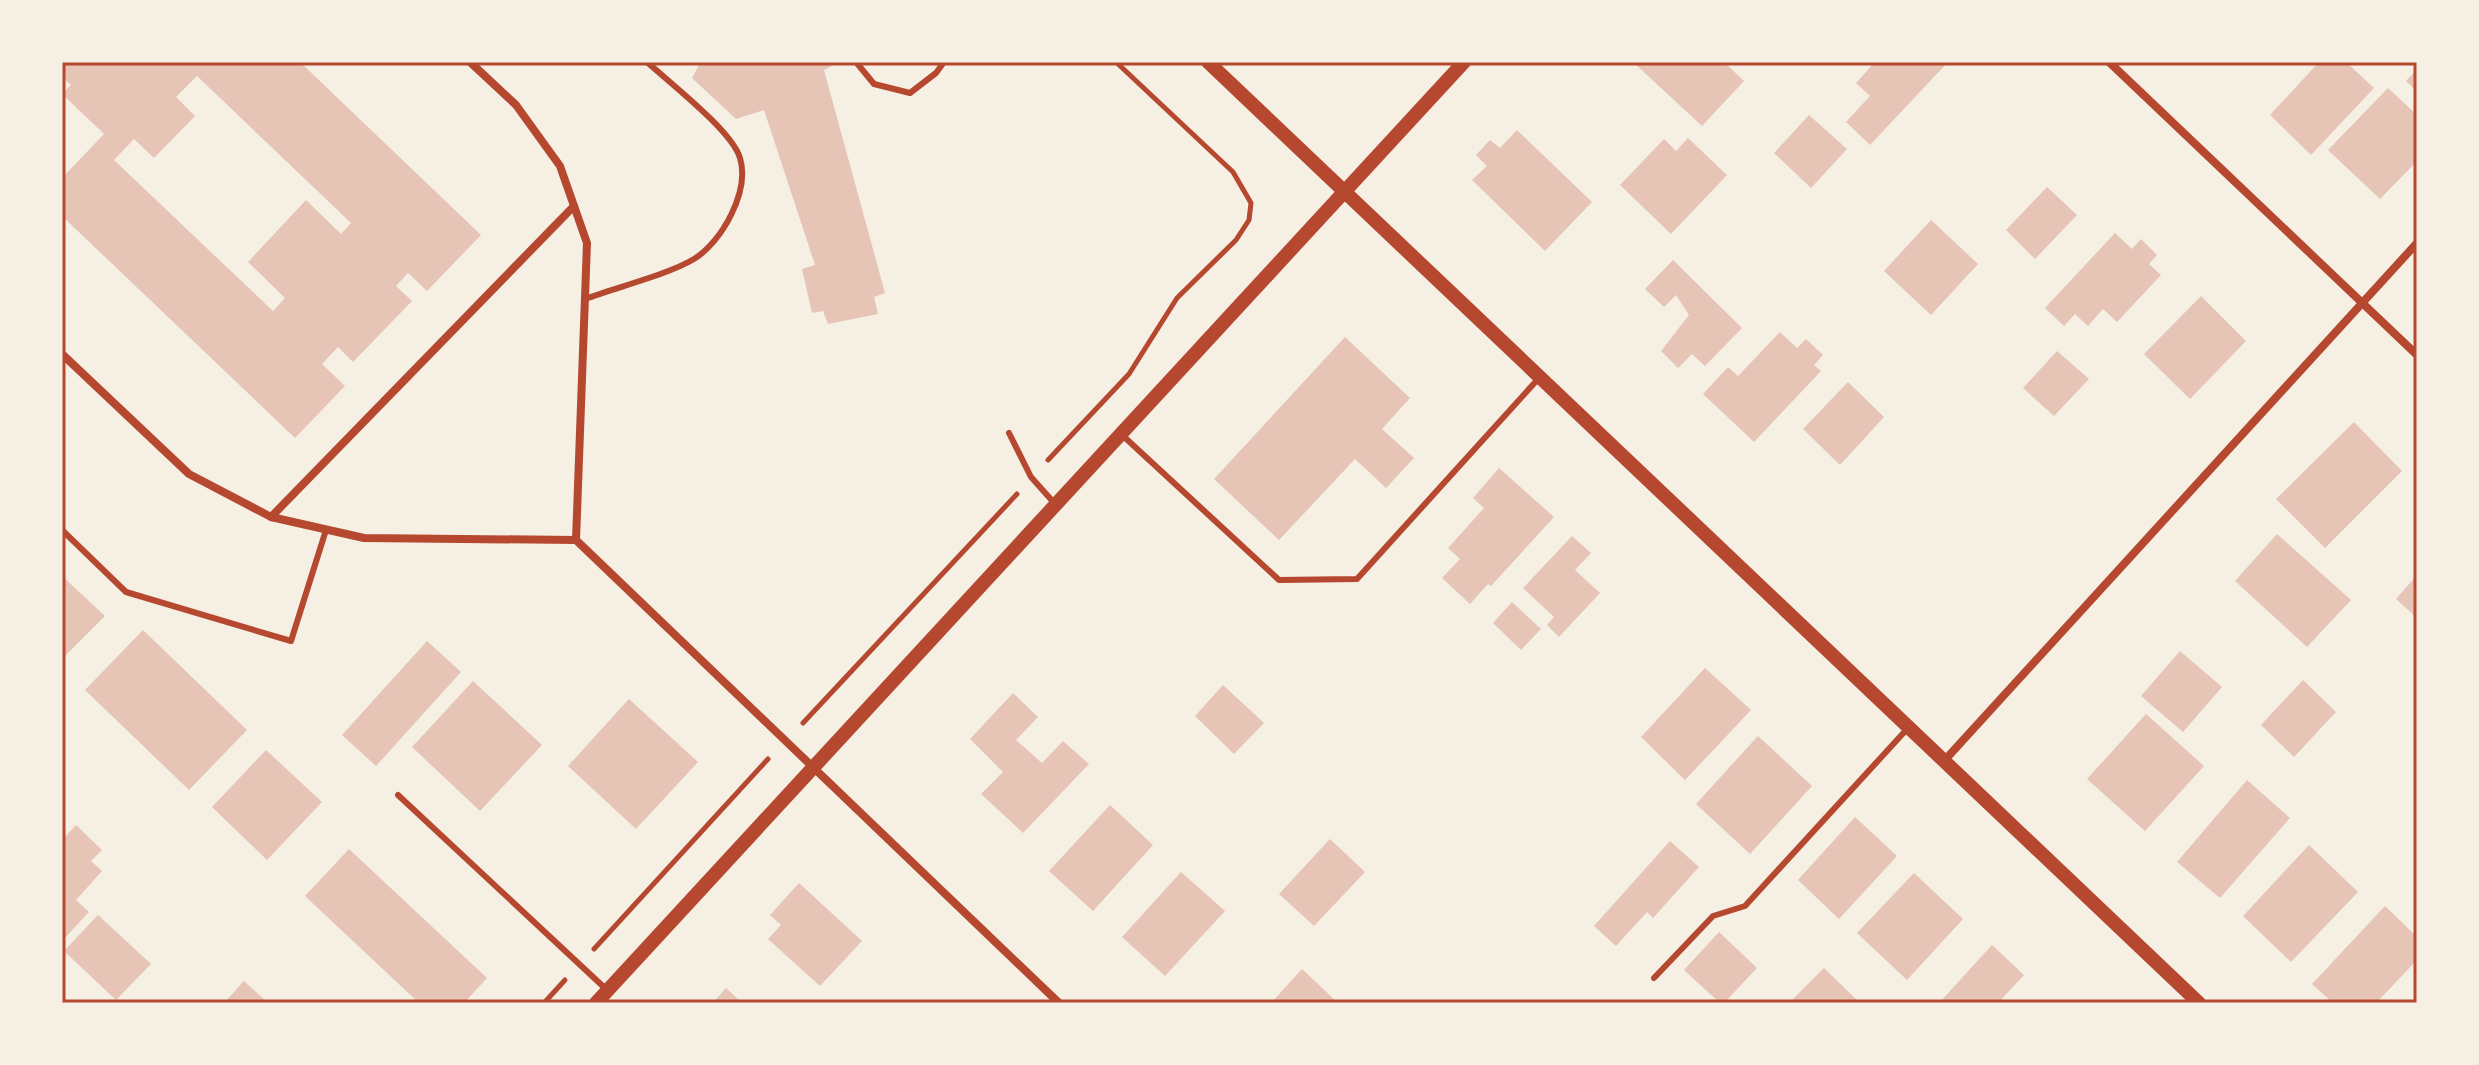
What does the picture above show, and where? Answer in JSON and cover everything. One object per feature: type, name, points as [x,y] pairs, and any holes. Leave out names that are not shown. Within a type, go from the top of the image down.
[{"type":"street","points":[[470,62],[516,105],[560,166],[587,243],[576,540]]},
{"type":"street","points":[[1208,62],[2199,1003]]},
{"type":"street","points":[[596,1003],[1464,62]]},
{"type":"street","points":[[2109,62],[2417,355]]},
{"type":"street","points":[[271,517],[574,206]]},
{"type":"street","points":[[1944,761],[2417,243]]},
{"type":"street","points":[[62,354],[189,474],[271,517],[364,538],[576,540],[1059,1003]]},
{"type":"lane","points":[[585,299],[695,258],[719,234],[740,196],[740,158],[716,124],[647,62]]},
{"type":"lane","points":[[856,62],[874,84],[910,93],[936,73],[944,62]]},
{"type":"lane","points":[[1121,434],[1279,580],[1357,579],[1541,375]]},
{"type":"lane","points":[[1009,433],[1031,477],[1056,505]]},
{"type":"lane","points":[[62,530],[126,592],[291,641],[326,530]]},
{"type":"lane","points":[[1654,978],[1713,916],[1745,906],[1908,728]]},
{"type":"lane","points":[[398,795],[607,990]]},
{"type":"path","points":[[1116,62],[1233,172],[1251,203]]},
{"type":"path","points":[[544,1003],[761,767]]},
{"type":"building","points":[[69,62],[300,62],[481,235],[427,291],[408,273],[396,286],[412,301],[353,362],[338,347],[322,364],[345,386],[295,438],[62,216],[62,178],[104,134],[62,94],[71,85],[62,77],[62,69]],"holes":[[[197,76],[351,223],[341,234],[306,200],[248,262],[285,298],[273,311],[114,160],[134,139],[154,158],[195,116],[176,97]]]},
{"type":"building","points":[[696,62],[839,62],[824,70],[885,293],[874,297],[878,314],[828,324],[823,311],[812,313],[802,269],[815,265],[764,110],[736,119],[692,78],[699,65]]},
{"type":"building","points":[[1633,62],[1724,62],[1744,81],[1702,126]]},
{"type":"building","points":[[1875,62],[1948,62],[1870,145],[1846,122],[1870,96],[1856,83]]},
{"type":"building","points":[[2319,62],[2346,62],[2374,88],[2311,155],[2270,115]]},
{"type":"building","points":[[2417,69],[2417,92],[2406,81]]},
{"type":"building","points":[[2388,88],[2417,115],[2417,161],[2380,199],[2328,150]]},
{"type":"building","points":[[1809,115],[1847,149],[1811,188],[1774,153]]},
{"type":"building","points":[[1517,130],[1592,202],[1545,251],[1472,180],[1487,166],[1476,155],[1490,140],[1500,148]]},
{"type":"building","points":[[1688,138],[1727,175],[1671,234],[1620,185],[1664,139],[1676,151]]},
{"type":"building","points":[[2047,187],[2077,215],[2035,259],[2006,230]]},
{"type":"building","points":[[1931,220],[1978,264],[1931,315],[1884,271]]},
{"type":"building","points":[[2115,233],[2132,249],[2141,239],[2157,255],[2149,264],[2161,275],[2117,322],[2103,309],[2088,326],[2075,314],[2064,326],[2045,308]]},
{"type":"building","points":[[1673,260],[1742,328],[1705,366],[1692,354],[1678,368],[1661,351],[1689,315],[1676,295],[1664,307],[1645,289]]},
{"type":"building","points":[[2201,296],[2246,341],[2190,399],[2144,354]]},
{"type":"building","points":[[1780,332],[1797,348],[1806,339],[1823,355],[1814,365],[1821,371],[1754,442],[1703,394],[1728,367],[1738,376]]},
{"type":"building","points":[[1345,337],[1410,398],[1382,429],[1414,458],[1386,488],[1355,459],[1279,540],[1214,479]]},
{"type":"building","points":[[2057,351],[2089,379],[2054,416],[2023,388]]},
{"type":"building","points":[[1848,382],[1884,417],[1840,465],[1803,429]]},
{"type":"building","points":[[2354,422],[2402,471],[2325,548],[2276,499]]},
{"type":"building","points":[[1499,468],[1554,517],[1491,586],[1488,584],[1470,604],[1442,578],[1460,559],[1448,548],[1484,508],[1473,498]]},
{"type":"building","points":[[2277,534],[2351,600],[2307,647],[2235,581]]},
{"type":"building","points":[[1572,536],[1591,553],[1575,570],[1600,593],[1559,637],[1547,625],[1554,617],[1523,588]]},
{"type":"building","points":[[2417,575],[2417,618],[2396,599]]},
{"type":"building","points":[[62,576],[105,616],[62,659]]},
{"type":"building","points":[[1512,602],[1541,629],[1521,650],[1493,623]]},
{"type":"building","points":[[143,630],[247,730],[189,790],[85,690]]},
{"type":"building","points":[[427,641],[461,672],[376,766],[342,735]]},
{"type":"building","points":[[2180,651],[2222,687],[2183,732],[2141,696]]},
{"type":"building","points":[[1705,668],[1751,710],[1685,780],[1641,737]]},
{"type":"building","points":[[2303,680],[2336,712],[2294,757],[2261,725]]},
{"type":"building","points":[[473,681],[542,745],[480,811],[412,747]]},
{"type":"building","points":[[1223,685],[1264,723],[1234,754],[1195,716]]},
{"type":"building","points":[[1013,693],[1038,717],[1016,740],[1042,763],[1063,741],[1089,764],[1023,833],[981,794],[1003,772],[970,739]]},
{"type":"building","points":[[629,699],[698,762],[636,829],[568,766]]},
{"type":"building","points":[[2146,714],[2204,766],[2145,831],[2087,779]]},
{"type":"building","points":[[1758,736],[1812,786],[1750,854],[1696,804]]},
{"type":"building","points":[[266,750],[322,802],[267,860],[212,807]]},
{"type":"building","points":[[2247,780],[2290,818],[2220,898],[2177,862]]},
{"type":"building","points":[[1110,805],[1153,845],[1093,911],[1049,871]]},
{"type":"building","points":[[1855,817],[1897,856],[1839,919],[1798,880]]},
{"type":"building","points":[[76,825],[102,850],[91,861],[102,871],[76,900],[89,912],[62,941],[62,832],[66,836]]},
{"type":"building","points":[[1330,839],[1365,872],[1314,926],[1279,894]]},
{"type":"building","points":[[1670,841],[1699,867],[1653,918],[1647,912],[1616,946],[1594,926]]},
{"type":"building","points":[[2309,845],[2358,892],[2291,962],[2243,916]]},
{"type":"building","points":[[349,849],[487,978],[464,1003],[419,1003],[305,896]]},
{"type":"building","points":[[1181,872],[1225,911],[1165,976],[1122,937]]},
{"type":"building","points":[[1914,873],[1963,919],[1907,980],[1857,933]]},
{"type":"building","points":[[799,883],[862,941],[820,986],[768,939],[781,925],[770,915]]},
{"type":"building","points":[[2385,906],[2417,937],[2417,960],[2376,1003],[2333,1003],[2312,984]]},
{"type":"building","points":[[98,915],[151,964],[116,1000],[64,951]]},
{"type":"building","points":[[1719,932],[1757,968],[1724,1003],[1720,1003],[1684,970]]},
{"type":"building","points":[[1992,945],[2024,975],[1998,1003],[1939,1003]]},
{"type":"building","points":[[1824,968],[1860,1003],[1791,1001]]},
{"type":"building","points":[[1302,969],[1338,1003],[1271,1003]]},
{"type":"building","points":[[244,981],[268,1003],[224,1003]]},
{"type":"building","points":[[726,988],[742,1003],[713,1003]]}]
